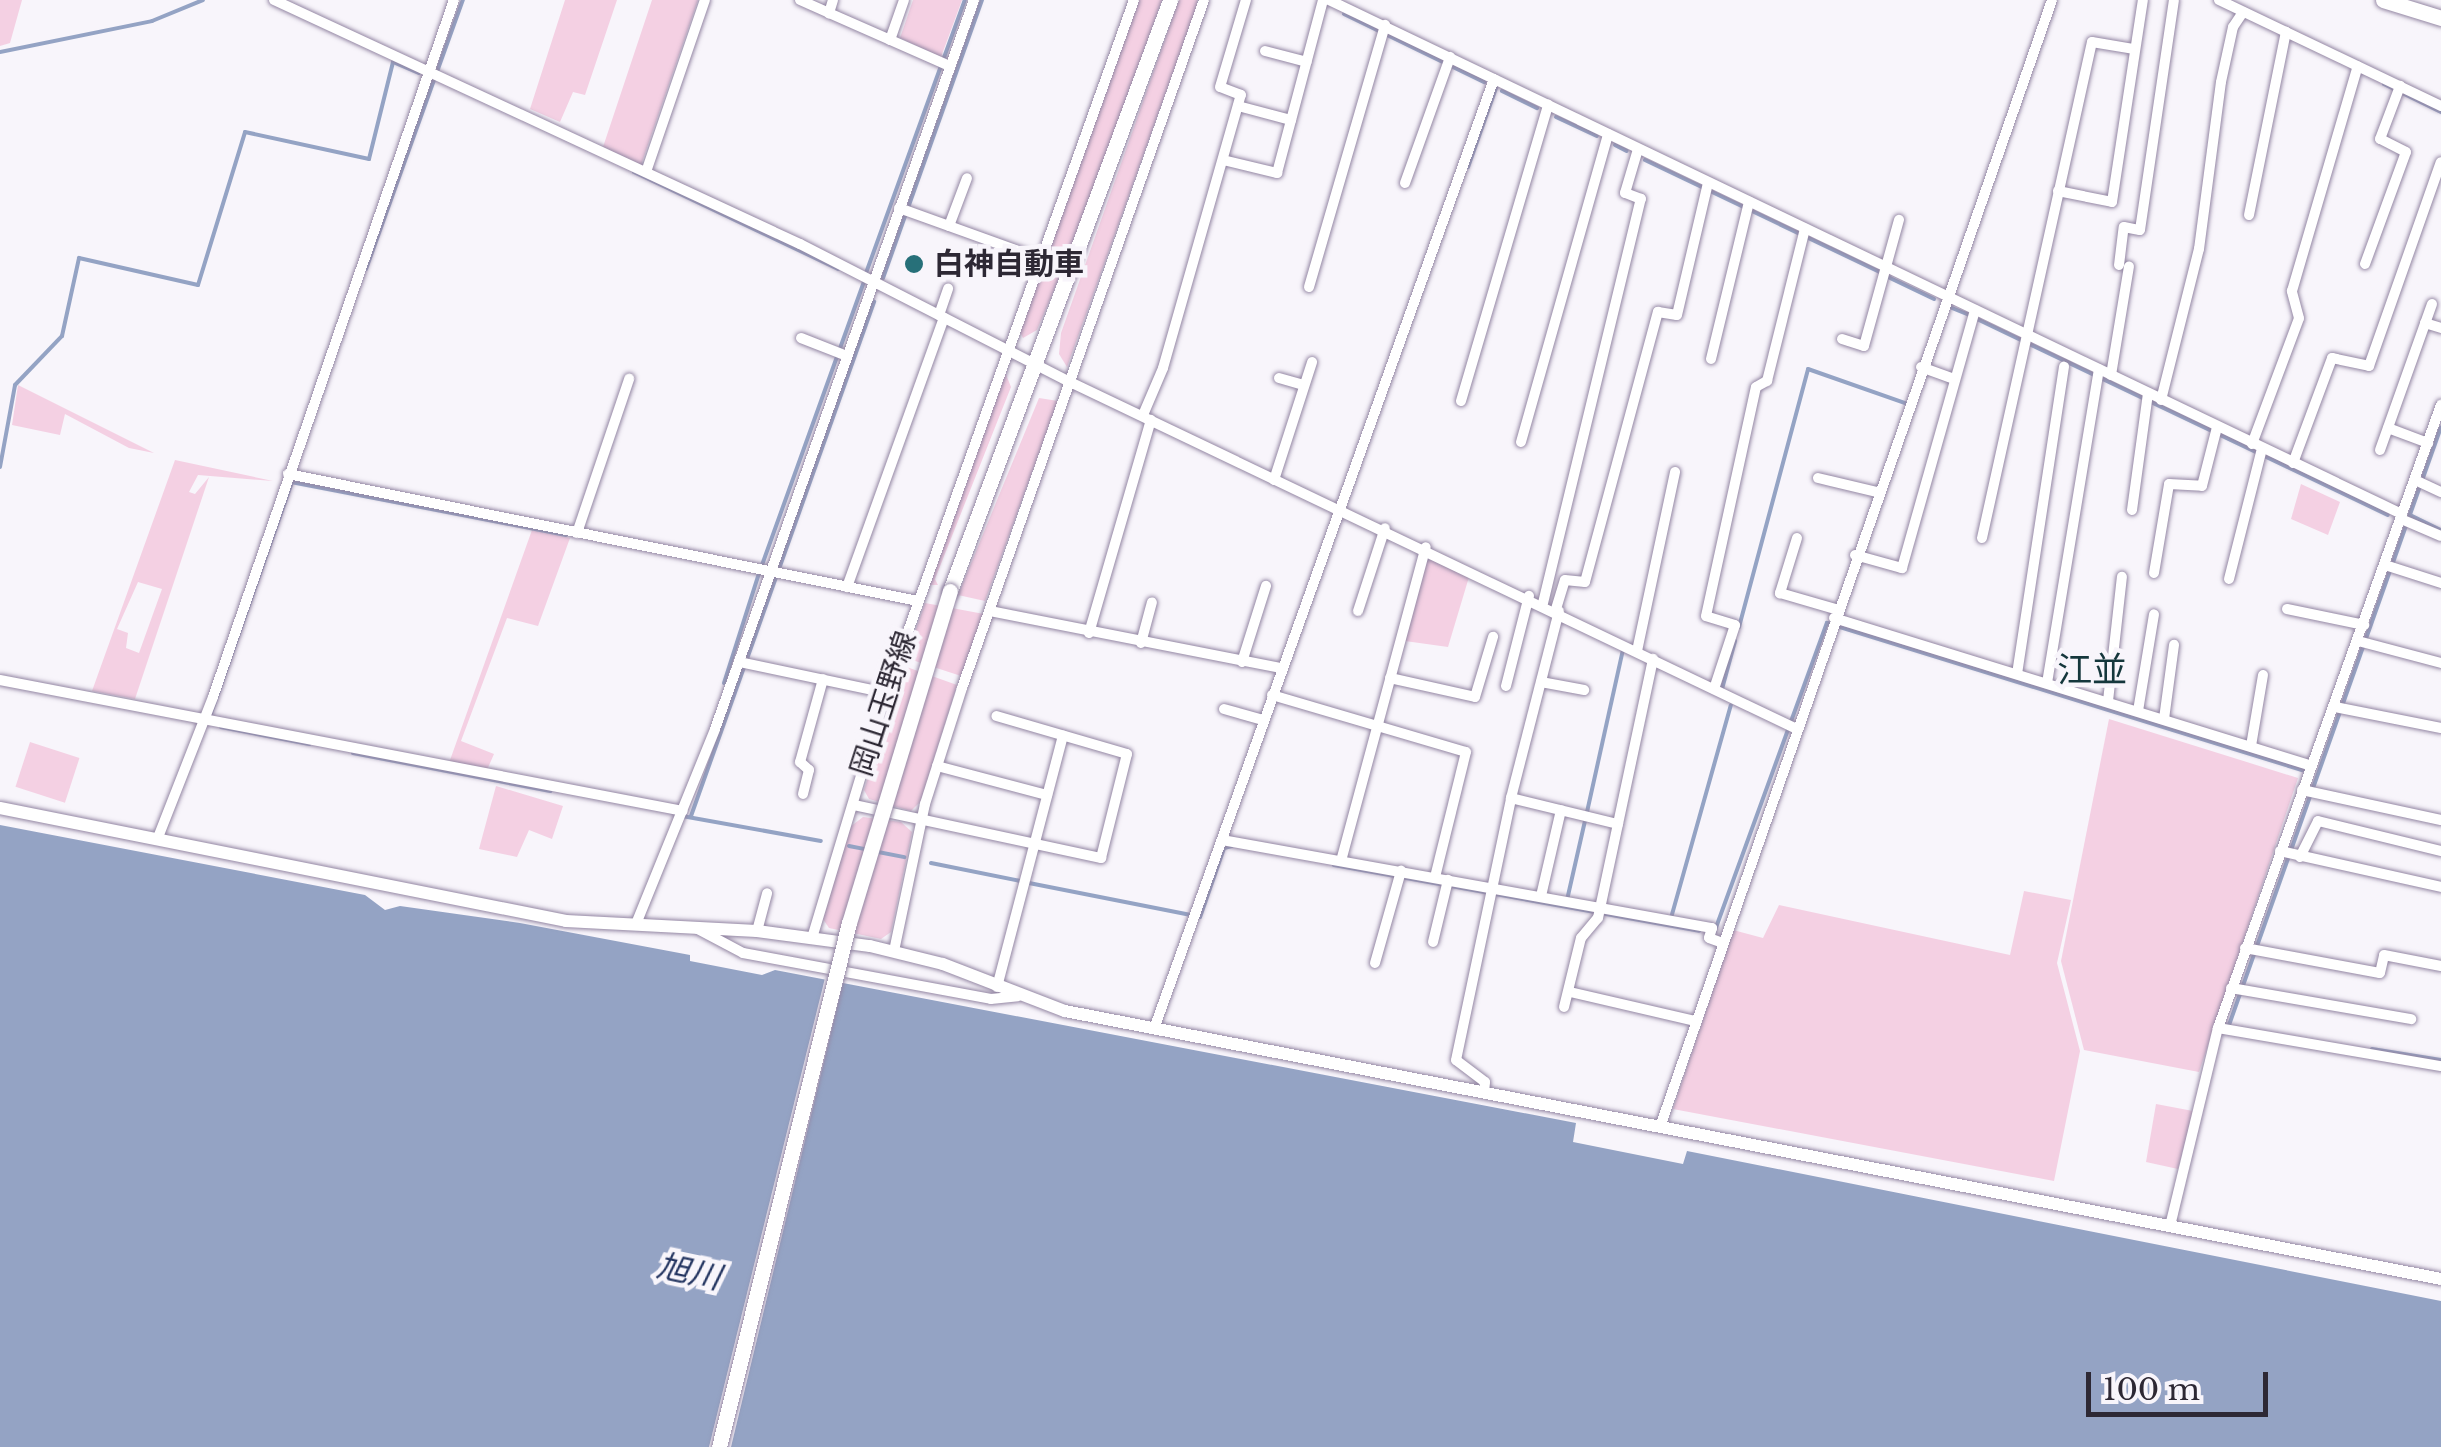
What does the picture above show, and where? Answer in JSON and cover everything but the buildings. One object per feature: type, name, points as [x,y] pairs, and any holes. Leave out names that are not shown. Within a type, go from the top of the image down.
[{"type":"main road","name":"岡山玉野線","points":[[719,1447],[854,905],[950,591],[1039,362],[1170,0]]},
{"type":"main road","points":[[2383,0],[2441,18]]},
{"type":"street","points":[[274,0],[868,277],[1010,346],[1070,382],[1274,480],[1341,506],[1384,532],[1528,600],[1543,603],[1791,727]]},
{"type":"street","points":[[156,840],[203,720],[434,74],[454,0]]},
{"type":"street","points":[[646,172],[705,0]]},
{"type":"street","points":[[800,0],[945,64]]},
{"type":"street","points":[[829,13],[833,0]]},
{"type":"street","points":[[890,40],[904,0]]},
{"type":"street","points":[[636,924],[744,663],[769,571],[841,354],[868,277],[904,210],[945,64],[974,0]]},
{"type":"street","points":[[812,938],[886,693],[1134,0]]},
{"type":"street","points":[[894,951],[937,766],[1204,0]]},
{"type":"street","points":[[1089,632],[1241,95],[1220,87],[1246,0]]},
{"type":"street","points":[[1222,160],[1277,174],[1326,0],[1885,272],[1946,296],[2023,339],[2097,374],[2112,375],[2147,398],[2162,400],[2216,432],[2293,463],[2441,536]]},
{"type":"street","points":[[1660,1126],[1724,943],[1791,727],[1858,556],[1877,492],[2052,0]]},
{"type":"street","points":[[2058,191],[2112,202],[2142,0]]},
{"type":"street","points":[[2112,375],[2124,265],[2124,227],[2140,230],[2174,0]]},
{"type":"street","points":[[2218,0],[2398,90],[2441,106]]},
{"type":"street","points":[[2162,400],[2199,248],[2221,82],[2242,15]]},
{"type":"street","points":[[1309,287],[1383,31]]},
{"type":"street","points":[[2250,215],[2285,36]]},
{"type":"street","points":[[1982,538],[2023,339],[2092,42],[2134,49]]},
{"type":"street","points":[[1265,51],[1307,62]]},
{"type":"street","points":[[1405,183],[1448,62]]},
{"type":"street","points":[[2229,579],[2259,451],[2298,318],[2292,291],[2357,70]]},
{"type":"street","points":[[1154,1029],[1494,79]]},
{"type":"street","points":[[2366,264],[2406,152],[2380,140],[2398,90]]},
{"type":"street","points":[[1461,401],[1548,105]]},
{"type":"street","points":[[1238,106],[1291,120]]},
{"type":"street","points":[[1521,442],[1608,134]]},
{"type":"street","points":[[1543,603],[1640,199],[1626,194],[1638,149]]},
{"type":"street","points":[[2293,463],[2332,358],[2369,366],[2441,162]]},
{"type":"street","points":[[949,226],[967,178]]},
{"type":"street","points":[[1484,1093],[1485,1082],[1456,1060],[1511,798],[1565,580],[1585,582],[1658,312],[1677,315],[1707,187]]},
{"type":"street","points":[[1712,359],[1748,206]]},
{"type":"street","points":[[904,210],[1041,259]]},
{"type":"street","points":[[1842,339],[1864,346],[1899,220]]},
{"type":"street","points":[[1714,688],[1735,625],[1706,616],[1756,387],[1767,381],[1804,233]]},
{"type":"street","points":[[847,587],[948,289]]},
{"type":"street","points":[[2380,450],[2432,304]]},
{"type":"street","points":[[1858,556],[1902,568],[1926,500],[1952,378],[1973,314]]},
{"type":"street","points":[[2425,323],[2441,328]]},
{"type":"street","points":[[800,338],[841,354]]},
{"type":"street","points":[[1274,480],[1312,362]]},
{"type":"street","points":[[2017,674],[2064,367]]},
{"type":"street","points":[[1924,368],[1952,378]]},
{"type":"street","points":[[2048,683],[2068,584],[2097,374]]},
{"type":"street","points":[[1279,378],[1304,385]]},
{"type":"street","points":[[577,534],[629,380]]},
{"type":"street","points":[[2132,510],[2147,398]]},
{"type":"street","points":[[2170,1226],[2218,1028],[2289,854],[2312,766],[2339,707],[2362,642],[2364,625],[2390,566],[2420,482],[2441,406]]},
{"type":"street","points":[[2388,428],[2428,443]]},
{"type":"street","points":[[2154,573],[2169,484],[2202,486],[2216,432]]},
{"type":"street","points":[[1638,651],[1675,472]]},
{"type":"street","points":[[291,475],[918,601]]},
{"type":"street","points":[[1818,478],[1877,492]]},
{"type":"street","points":[[2420,482],[2441,492]]},
{"type":"street","points":[[1358,611],[1384,532]]},
{"type":"street","points":[[1796,538],[1780,593],[1833,619],[2312,766]]},
{"type":"street","points":[[1341,861],[1425,550]]},
{"type":"street","points":[[2390,566],[2441,584]]},
{"type":"street","points":[[2108,702],[2122,577]]},
{"type":"street","points":[[1242,662],[1266,586]]},
{"type":"street","points":[[1506,686],[1528,600]]},
{"type":"street","points":[[1141,643],[1152,602]]},
{"type":"street","points":[[2288,608],[2364,625]]},
{"type":"street","points":[[990,611],[1281,668]]},
{"type":"street","points":[[2138,711],[2154,614]]},
{"type":"street","points":[[1390,678],[1475,697],[1493,636]]},
{"type":"street","points":[[2362,642],[2441,663]]},
{"type":"street","points":[[2164,719],[2174,645]]},
{"type":"street","points":[[1564,1008],[1581,938],[1599,912],[1653,658]]},
{"type":"street","points":[[744,663],[886,693]]},
{"type":"street","points":[[2251,746],[2263,675]]},
{"type":"street","points":[[0,680],[682,814]]},
{"type":"street","points":[[803,794],[809,770],[800,762],[824,680]]},
{"type":"street","points":[[1541,682],[1584,690]]},
{"type":"street","points":[[1276,696],[1376,729],[1466,752],[1435,877]]},
{"type":"street","points":[[2339,707],[2441,728]]},
{"type":"street","points":[[1224,709],[1263,720]]},
{"type":"street","points":[[854,804],[1101,858],[1127,754],[996,716]]},
{"type":"street","points":[[997,987],[1064,736]]},
{"type":"street","points":[[937,766],[1047,795]]},
{"type":"street","points":[[2308,791],[2441,820]]},
{"type":"street","points":[[1511,798],[1618,824]]},
{"type":"street","points":[[0,808],[566,922],[757,931],[894,951],[1018,996],[1154,1029],[2441,1279]]},
{"type":"street","points":[[1541,896],[1561,810]]},
{"type":"street","points":[[2298,828],[2318,821],[2441,852]]},
{"type":"street","points":[[2289,854],[2298,828]]},
{"type":"street","points":[[1224,841],[1341,861],[1399,877],[1435,877],[1447,886],[1541,896],[1599,912],[1711,932],[1724,943]]},
{"type":"street","points":[[2289,854],[2441,887]]},
{"type":"street","points":[[1374,963],[1399,877]]},
{"type":"street","points":[[1433,942],[1447,886]]},
{"type":"street","points":[[757,931],[768,893]]},
{"type":"street","points":[[695,928],[743,953],[991,999],[1018,996]]},
{"type":"street","points":[[2250,950],[2380,973],[2384,955],[2441,966]]},
{"type":"street","points":[[2236,990],[2411,1018]]},
{"type":"street","points":[[1570,992],[1696,1022]]},
{"type":"street","points":[[2218,1028],[2441,1066]]},
{"type":"shaded area","points":[[0,0],[22,0],[10,43],[0,46]]},
{"type":"shaded area","points":[[565,0],[617,0],[585,95],[573,92],[560,122],[530,109]]},
{"type":"shaded area","points":[[652,0],[698,0],[641,165],[603,147]]},
{"type":"shaded area","points":[[913,0],[962,0],[941,57],[900,38]]},
{"type":"shaded area","points":[[1138,0],[1162,0],[1079,231],[1037,330],[1023,338],[1020,332]]},
{"type":"shaded area","points":[[1179,0],[1197,0],[1197,6],[1067,367],[1059,354],[1061,333]]},
{"type":"shaded area","points":[[1005,372],[1011,387],[935,579],[938,585],[929,585]]},
{"type":"shaded area","points":[[18,385],[154,453],[129,448],[65,414],[60,435],[12,425]]},
{"type":"shaded area","points":[[1039,398],[1058,401],[985,601],[958,595]]},
{"type":"shaded area","points":[[175,460],[273,481],[198,475],[189,492],[195,494],[209,477],[135,699],[92,691]],"holes":[[[138,582],[162,589],[139,653],[126,648],[128,633],[117,629]]]},
{"type":"shaded area","points":[[2301,484],[2340,502],[2328,535],[2291,519]]},
{"type":"shaded area","points":[[532,530],[570,538],[538,626],[507,618],[461,741],[494,754],[487,770],[449,763]]},
{"type":"shaded area","points":[[1427,558],[1469,577],[1448,647],[1405,641]]},
{"type":"shaded area","points":[[925,603],[984,614],[961,676],[906,658]]},
{"type":"shaded area","points":[[904,666],[957,685],[921,801],[911,811],[869,799],[864,790]]},
{"type":"shaded area","points":[[2109,719],[2298,778],[2199,1072],[2084,1050],[2061,961]]},
{"type":"shaded area","points":[[30,742],[79,758],[65,803],[15,787]]},
{"type":"shaded area","points":[[496,786],[563,806],[552,839],[529,830],[517,857],[479,849]]},
{"type":"shaded area","points":[[863,817],[901,822],[912,832],[891,932],[881,939],[829,928],[823,919],[850,827]]},
{"type":"shaded area","points":[[2024,891],[2071,900],[2057,963],[2080,1051],[2054,1181],[1673,1109],[1733,930],[1763,938],[1779,905],[2010,955]]},
{"type":"shaded area","points":[[2156,1104],[2193,1111],[2178,1169],[2146,1162]]},
{"type":"water","name":"旭川","points":[[0,825],[365,895],[385,910],[400,906],[520,923],[690,955],[690,961],[762,975],[775,970],[1576,1123],[1573,1142],[1683,1164],[1687,1151],[2441,1301],[2441,1447],[0,1447]]},
{"type":"pier","points":[[826,974],[844,978],[731,1447],[709,1447]]},
{"type":"waterway","points":[[0,52],[152,21],[203,0]]},
{"type":"waterway","points":[[366,269],[463,0]]},
{"type":"waterway","points":[[866,273],[965,0]]},
{"type":"waterway","points":[[883,278],[982,0]]},
{"type":"waterway","points":[[1344,14],[1484,82]]},
{"type":"waterway","points":[[0,467],[15,385],[62,336],[79,258],[198,285],[245,132],[369,159],[393,62],[419,73]]},
{"type":"waterway","points":[[2384,84],[2441,112]]},
{"type":"waterway","points":[[1468,167],[1496,88]]},
{"type":"waterway","points":[[1502,91],[1537,108]]},
{"type":"waterway","points":[[1556,117],[1597,136]]},
{"type":"waterway","points":[[1615,145],[1627,151]]},
{"type":"waterway","points":[[1645,160],[1880,272]]},
{"type":"waterway","points":[[634,172],[838,269]]},
{"type":"waterway","points":[[1888,277],[1934,299]]},
{"type":"waterway","points":[[762,565],[864,282]]},
{"type":"waterway","points":[[691,816],[874,302]]},
{"type":"waterway","points":[[1952,308],[1969,315]]},
{"type":"waterway","points":[[1977,319],[2388,515]]},
{"type":"waterway","points":[[1739,627],[1808,369],[1905,403]]},
{"type":"waterway","points":[[2229,1025],[2441,427]]},
{"type":"waterway","points":[[291,482],[566,535]]},
{"type":"waterway","points":[[210,716],[291,485]]},
{"type":"waterway","points":[[2410,515],[2441,530]]},
{"type":"waterway","points":[[724,683],[759,573]]},
{"type":"waterway","points":[[1714,933],[1827,623],[2303,770]]},
{"type":"waterway","points":[[1722,689],[1735,641]]},
{"type":"waterway","points":[[1587,812],[1623,650]]},
{"type":"waterway","points":[[1671,918],[1731,705]]},
{"type":"waterway","points":[[221,727],[309,744]]},
{"type":"waterway","points":[[353,753],[550,791]]},
{"type":"waterway","points":[[682,816],[821,841]]},
{"type":"waterway","points":[[1567,900],[1585,821]]},
{"type":"waterway","points":[[849,846],[864,849]]},
{"type":"waterway","points":[[1029,883],[1200,917],[1224,848],[1232,846]]},
{"type":"waterway","points":[[873,851],[904,857]]},
{"type":"waterway","points":[[931,863],[1020,881]]},
{"type":"waterway","points":[[1334,865],[1699,931]]},
{"type":"waterway","points":[[2372,1049],[2441,1060]]},
{"type":"place","name":"白神自動車","points":[[914,264]]},
{"type":"district","name":"江並","points":[[2092,670]]}]
